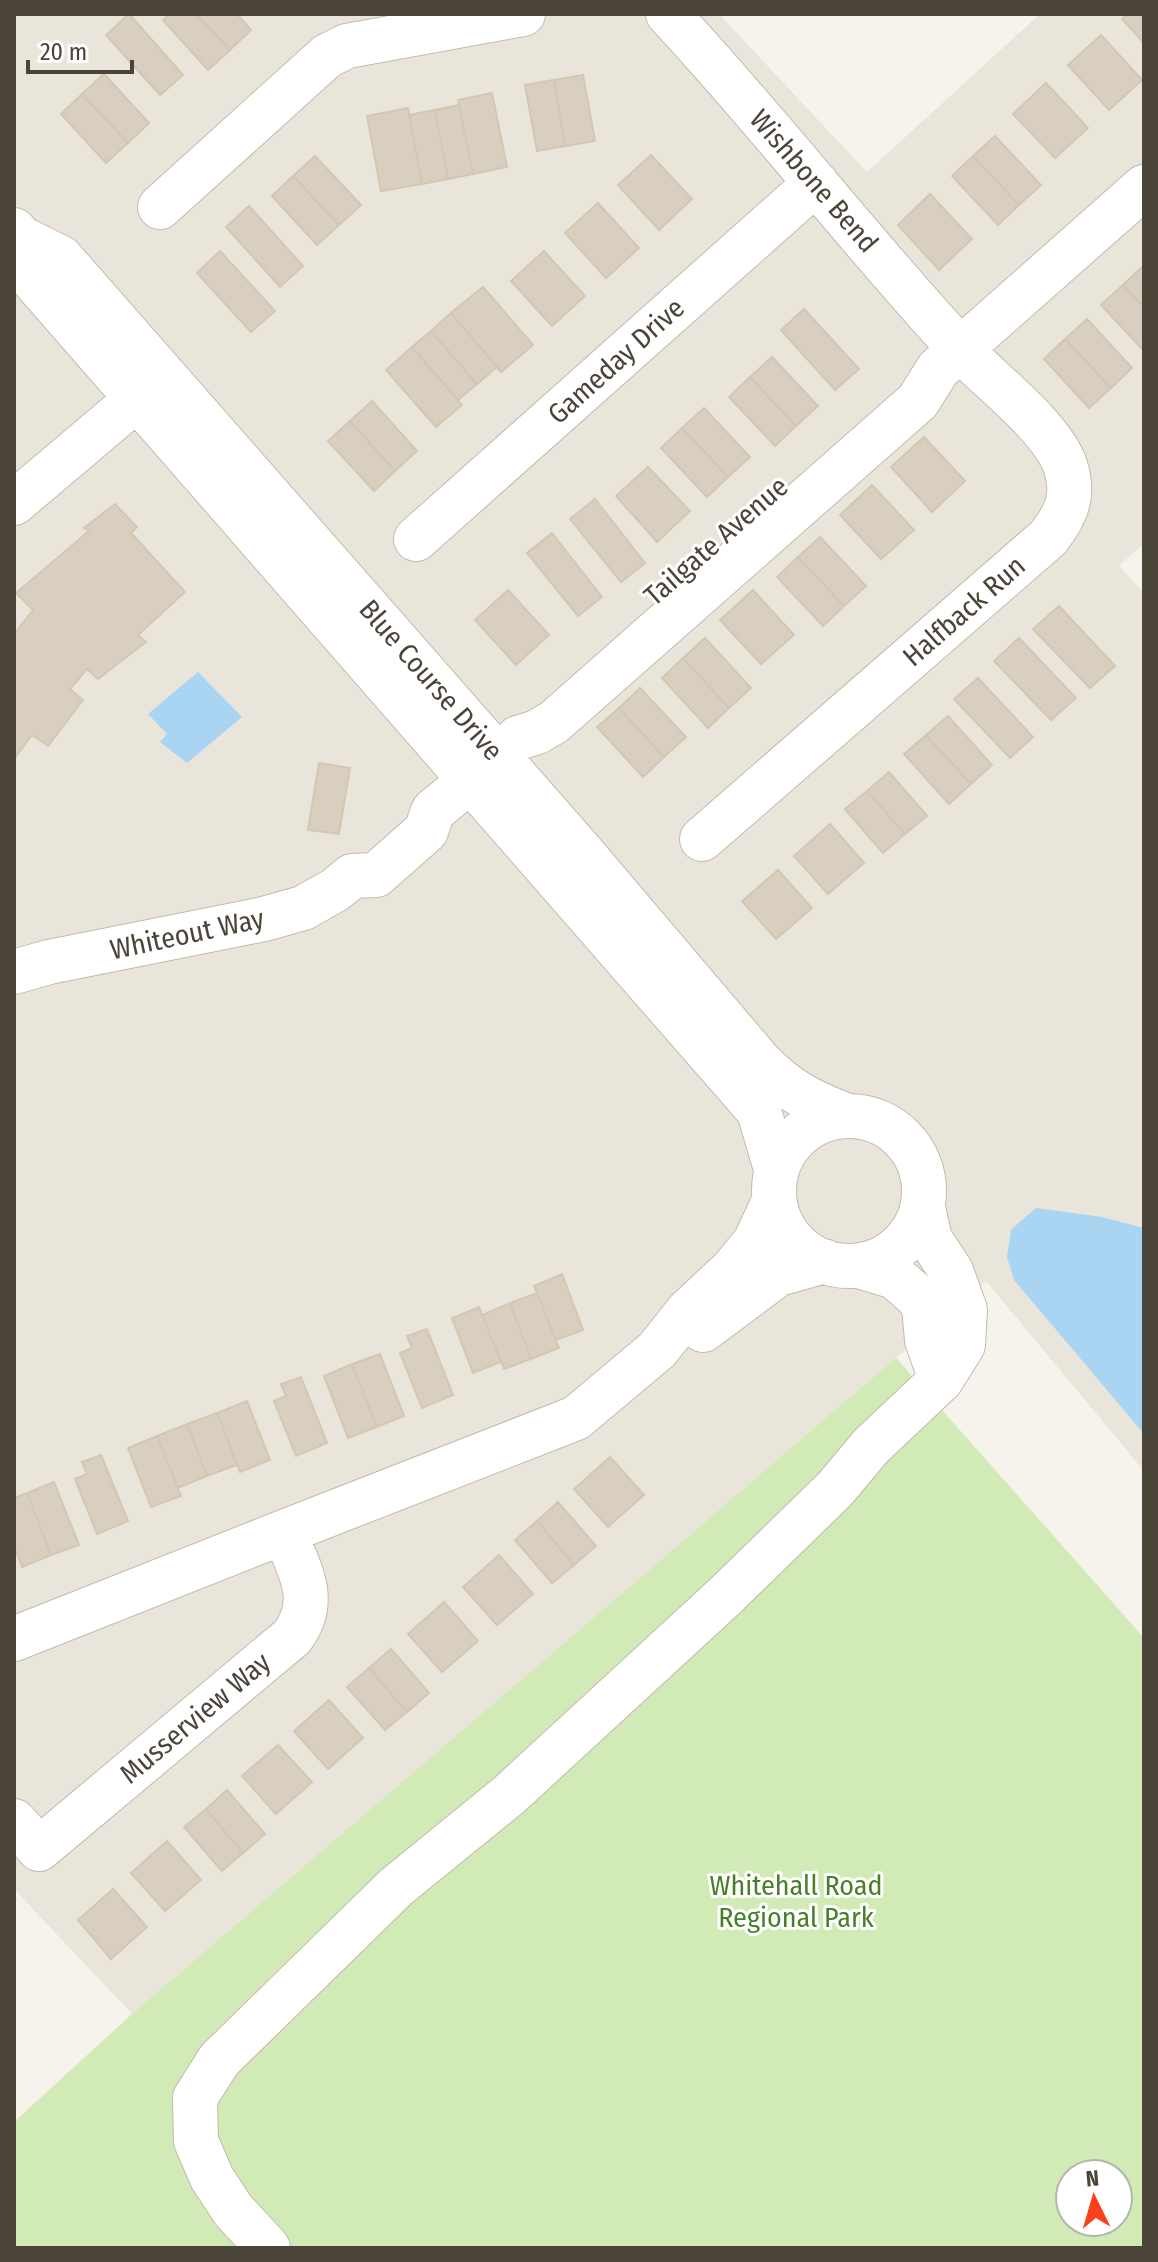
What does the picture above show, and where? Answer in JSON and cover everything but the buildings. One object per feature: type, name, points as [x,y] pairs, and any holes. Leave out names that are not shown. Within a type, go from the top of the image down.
[{"type":"street","points":[[160,207],[327,56],[347,46],[523,14]]},
{"type":"street","name":"Wishbone Bend","points":[[668,14],[816,183],[949,359]]},
{"type":"street","name":"Gameday Drive","points":[[416,539],[816,183]]},
{"type":"street","name":"Tailgate Avenue","points":[[496,758],[522,715],[538,698],[899,380],[949,359],[1144,187]]},
{"type":"street","name":"Blue Course Drive","points":[[17,234],[35,282],[151,388],[496,758],[760,1062],[786,1088],[811,1102],[845,1115],[868,1117],[890,1127],[907,1142],[920,1162],[925,1184],[923,1208],[930,1239],[951,1271],[965,1310],[963,1345],[941,1380],[871,1446],[835,1489],[723,1598],[509,1795],[396,1887],[219,2060],[195,2098],[196,2141],[212,2178],[226,2199],[268,2248]]},
{"type":"street","name":"Halfback Run","points":[[702,839],[1048,538],[1064,518],[1070,495],[1065,466],[1052,441],[949,359]]},
{"type":"street","points":[[14,503],[151,388]]},
{"type":"street","name":"Blue Course Drive","points":[[496,758],[759,1111],[784,1230],[797,1246],[841,1264],[895,1277],[917,1296],[924,1307],[927,1340],[941,1380]]},
{"type":"street","name":"Whiteout Way","points":[[14,972],[303,908],[335,890],[352,876],[376,875],[426,831],[433,811],[496,758]]},
{"type":"street","points":[[14,1639],[576,1418],[657,1350],[688,1311],[733,1269],[755,1242],[786,1149],[802,1131],[822,1120],[845,1115]]},
{"type":"street","points":[[657,1350],[701,1332],[778,1274],[881,1259],[900,1247],[914,1229],[923,1208]]},
{"type":"street","name":"Musserview Way","points":[[14,1821],[39,1849],[292,1637],[302,1623],[308,1597],[284,1532]]},
{"type":"shaded area","points":[[14,14],[719,14],[867,172],[1040,14],[1144,14],[1144,543],[1119,566],[1144,593],[1144,1471],[986,1281],[132,2014],[14,1889]]},
{"type":"green space","name":"Whitehall Road Regional Park","points":[[896,1358],[1144,1638],[1144,2248],[14,2248],[14,2122],[132,2014]]},
{"type":"water","points":[[198,672],[242,717],[187,763],[160,742],[167,734],[148,714]]},
{"type":"water","points":[[1036,1208],[1102,1217],[1144,1228],[1144,1434],[1014,1280],[1007,1257],[1011,1230]]}]
